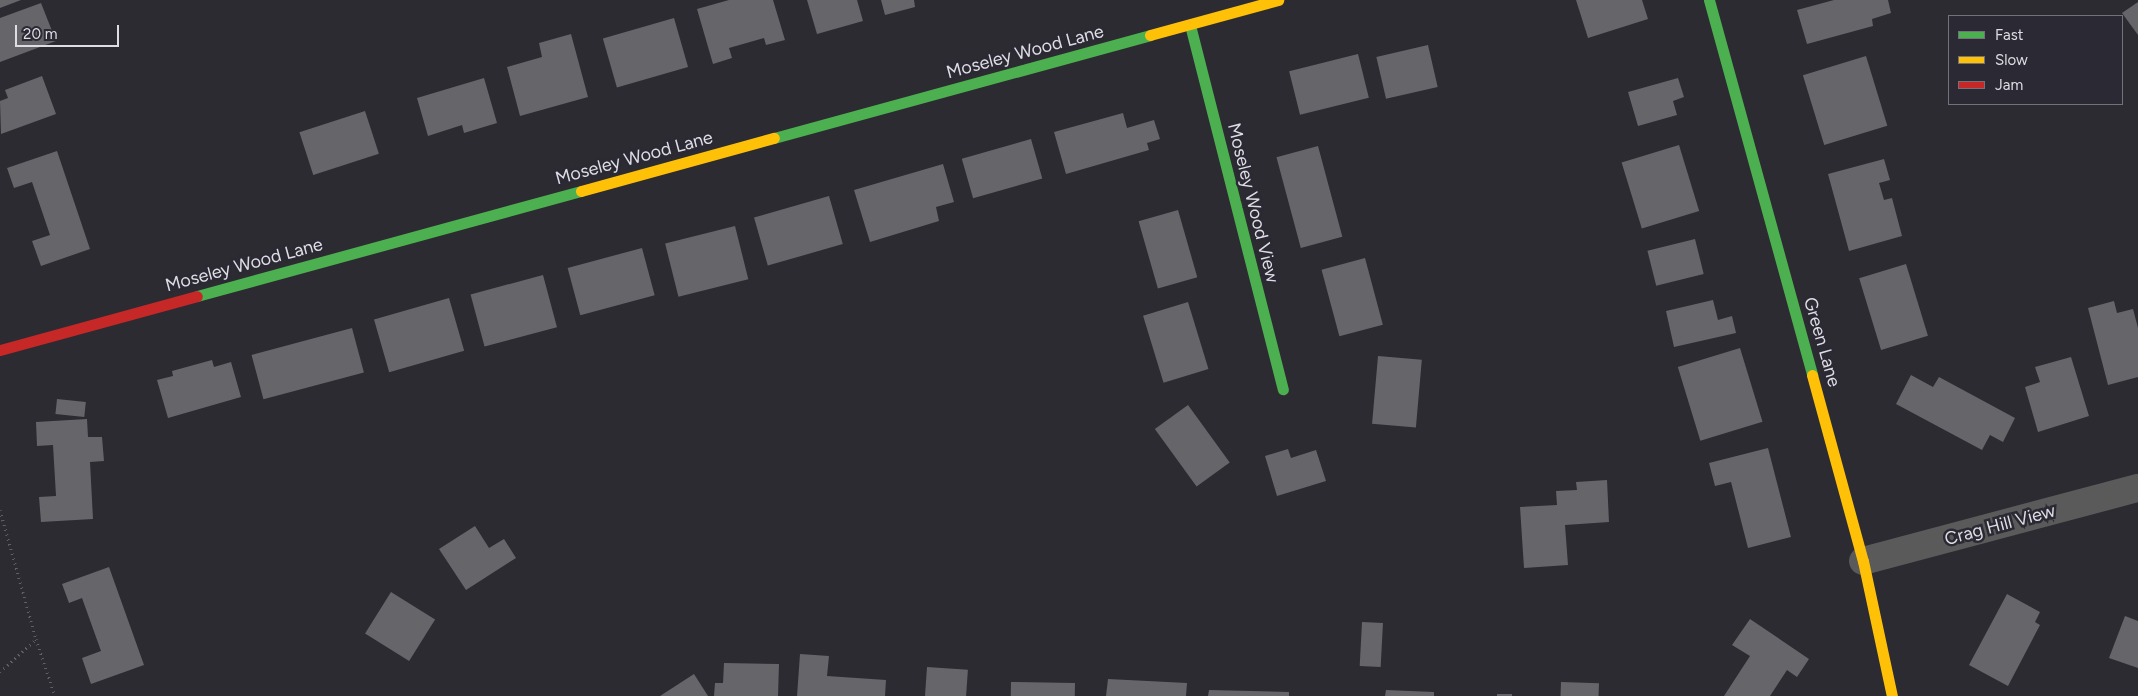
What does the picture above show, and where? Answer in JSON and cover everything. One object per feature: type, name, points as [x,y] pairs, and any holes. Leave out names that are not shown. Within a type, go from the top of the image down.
[{"type":"street","name":"Moseley Wood Lane","points":[[0,350],[1278,0]]},
{"type":"street","name":"Green Lane","points":[[1709,0],[1863,561],[1892,696]]},
{"type":"street","name":"Moseley Wood View","points":[[1190,25],[1283,389]]},
{"type":"street","name":"Crag Hill View","points":[[1863,561],[2138,488]]},
{"type":"path","points":[[0,510],[36,639],[55,696]]},
{"type":"path","points":[[0,672],[36,639]]},
{"type":"building","points":[[0,0],[21,0],[0,8]]},
{"type":"building","points":[[729,0],[773,0],[785,40],[766,45],[764,38],[729,48],[732,58],[713,64],[697,9]]},
{"type":"building","points":[[807,0],[857,0],[863,21],[817,34]]},
{"type":"building","points":[[881,0],[914,0],[915,7],[885,15]]},
{"type":"building","points":[[1576,0],[1642,0],[1648,19],[1588,38]]},
{"type":"building","points":[[1834,0],[1888,0],[1891,13],[1872,19],[1873,26],[1807,44],[1797,10]]},
{"type":"building","points":[[2138,2],[2138,35],[2122,13]]},
{"type":"building","points":[[41,3],[56,41],[0,62],[0,18]]},
{"type":"building","points":[[674,18],[688,67],[617,87],[603,38]]},
{"type":"building","points":[[571,34],[588,97],[520,116],[507,67],[542,57],[539,43]]},
{"type":"building","points":[[1428,45],[1438,87],[1386,99],[1376,57]]},
{"type":"building","points":[[1358,54],[1369,98],[1300,115],[1289,71]]},
{"type":"building","points":[[1866,56],[1887,126],[1824,145],[1803,75]]},
{"type":"building","points":[[42,76],[56,114],[1,134],[0,101],[8,98],[5,90]]},
{"type":"building","points":[[484,78],[497,123],[464,133],[462,125],[428,136],[417,98]]},
{"type":"building","points":[[1678,78],[1684,97],[1673,101],[1677,115],[1638,126],[1628,92]]},
{"type":"building","points":[[365,111],[379,154],[313,175],[299,132]]},
{"type":"building","points":[[1123,113],[1127,128],[1154,120],[1160,139],[1147,143],[1149,150],[1066,174],[1054,132]]},
{"type":"building","points":[[1031,139],[1042,178],[973,198],[962,159]]},
{"type":"building","points":[[1679,145],[1699,211],[1642,229],[1622,163]]},
{"type":"building","points":[[1318,146],[1342,237],[1301,248],[1276,157]]},
{"type":"building","points":[[57,151],[90,249],[41,266],[32,241],[50,235],[32,182],[14,188],[7,168]]},
{"type":"building","points":[[1884,159],[1890,180],[1879,183],[1884,200],[1892,198],[1902,236],[1849,251],[1828,174]]},
{"type":"building","points":[[943,164],[954,202],[936,207],[939,221],[870,242],[854,190]]},
{"type":"building","points":[[829,196],[843,244],[768,266],[754,217]]},
{"type":"building","points":[[1178,210],[1197,277],[1158,289],[1139,221]]},
{"type":"building","points":[[735,226],[748,279],[678,297],[665,243]]},
{"type":"building","points":[[1695,239],[1704,274],[1656,286],[1647,251]]},
{"type":"building","points":[[642,248],[655,295],[580,315],[568,268]]},
{"type":"building","points":[[1365,258],[1383,325],[1339,336],[1322,270]]},
{"type":"building","points":[[1906,264],[1928,336],[1881,350],[1859,278]]},
{"type":"building","points":[[543,275],[557,327],[485,347],[471,294]]},
{"type":"building","points":[[449,298],[464,351],[389,372],[374,319]]},
{"type":"building","points":[[1713,300],[1718,320],[1732,316],[1736,333],[1674,347],[1666,311]]},
{"type":"building","points":[[2114,301],[2117,313],[2133,309],[2138,328],[2138,377],[2108,385],[2088,308]]},
{"type":"building","points":[[1188,302],[1208,369],[1164,383],[1143,316]]},
{"type":"building","points":[[352,328],[364,372],[263,399],[252,355]]},
{"type":"building","points":[[1740,348],[1763,422],[1700,441],[1678,367]]},
{"type":"building","points":[[1378,356],[1422,360],[1416,428],[1372,424]]},
{"type":"building","points":[[2071,357],[2089,416],[2038,432],[2025,387],[2040,382],[2035,367]]},
{"type":"building","points":[[212,360],[214,367],[231,362],[241,397],[168,418],[157,380],[173,376],[172,371]]},
{"type":"building","points":[[1911,375],[1933,387],[1939,377],[2015,418],[2003,442],[1990,435],[1982,450],[1896,404]]},
{"type":"building","points":[[57,399],[86,402],[84,417],[55,414]]},
{"type":"building","points":[[1188,405],[1230,462],[1197,487],[1155,429]]},
{"type":"building","points":[[87,419],[88,437],[102,437],[104,461],[90,462],[93,519],[41,522],[39,497],[56,496],[53,445],[37,446],[36,422]]},
{"type":"building","points":[[1768,448],[1791,537],[1748,548],[1731,482],[1715,486],[1709,463]]},
{"type":"building","points":[[1288,449],[1291,458],[1316,450],[1326,481],[1277,496],[1265,456]]},
{"type":"building","points":[[1607,480],[1609,522],[1565,525],[1568,565],[1524,568],[1520,507],[1557,505],[1556,491],[1577,490],[1576,482]]},
{"type":"building","points":[[475,526],[489,548],[504,539],[516,558],[466,590],[439,549]]},
{"type":"building","points":[[109,567],[144,665],[91,684],[82,658],[101,651],[82,598],[69,603],[62,584]]},
{"type":"building","points":[[391,592],[435,620],[409,661],[365,634]]},
{"type":"building","points":[[2007,594],[2040,612],[2035,622],[2040,625],[2008,686],[1969,665]]},
{"type":"building","points":[[2125,616],[2138,621],[2138,668],[2109,658]]},
{"type":"building","points":[[1750,619],[1809,659],[1797,677],[1787,670],[1770,696],[1724,696],[1750,656],[1732,645]]},
{"type":"building","points":[[1362,622],[1383,623],[1381,667],[1360,666]]},
{"type":"building","points":[[800,654],[829,656],[827,676],[886,680],[885,696],[797,696]]},
{"type":"building","points":[[724,663],[779,664],[778,696],[714,696],[715,683],[723,683]]},
{"type":"building","points":[[927,667],[968,670],[966,696],[925,696]]},
{"type":"building","points":[[694,674],[708,696],[660,696]]},
{"type":"building","points":[[1108,679],[1187,683],[1186,696],[1106,696]]},
{"type":"building","points":[[1011,682],[1075,683],[1075,696],[1011,696]]},
{"type":"building","points":[[1561,682],[1599,683],[1599,696],[1561,696]]},
{"type":"building","points":[[1209,690],[1289,692],[1289,696],[1208,696]]},
{"type":"building","points":[[1386,690],[1434,692],[1434,696],[1385,696]]},
{"type":"building","points":[[1497,694],[1512,694],[1512,696],[1497,696]]},
{"type":"traffic: fast","points":[[1709,0],[1812,375]]},
{"type":"traffic: fast","points":[[1190,25],[1283,389]]},
{"type":"traffic: fast","points":[[774,138],[1150,35]]},
{"type":"traffic: fast","points":[[197,296],[581,191]]},
{"type":"traffic: slow","points":[[1150,35],[1278,0]]},
{"type":"traffic: slow","points":[[581,191],[774,138]]},
{"type":"traffic: slow","points":[[1812,375],[1863,561],[1892,696]]},
{"type":"traffic: jam","points":[[0,350],[197,296]]}]
